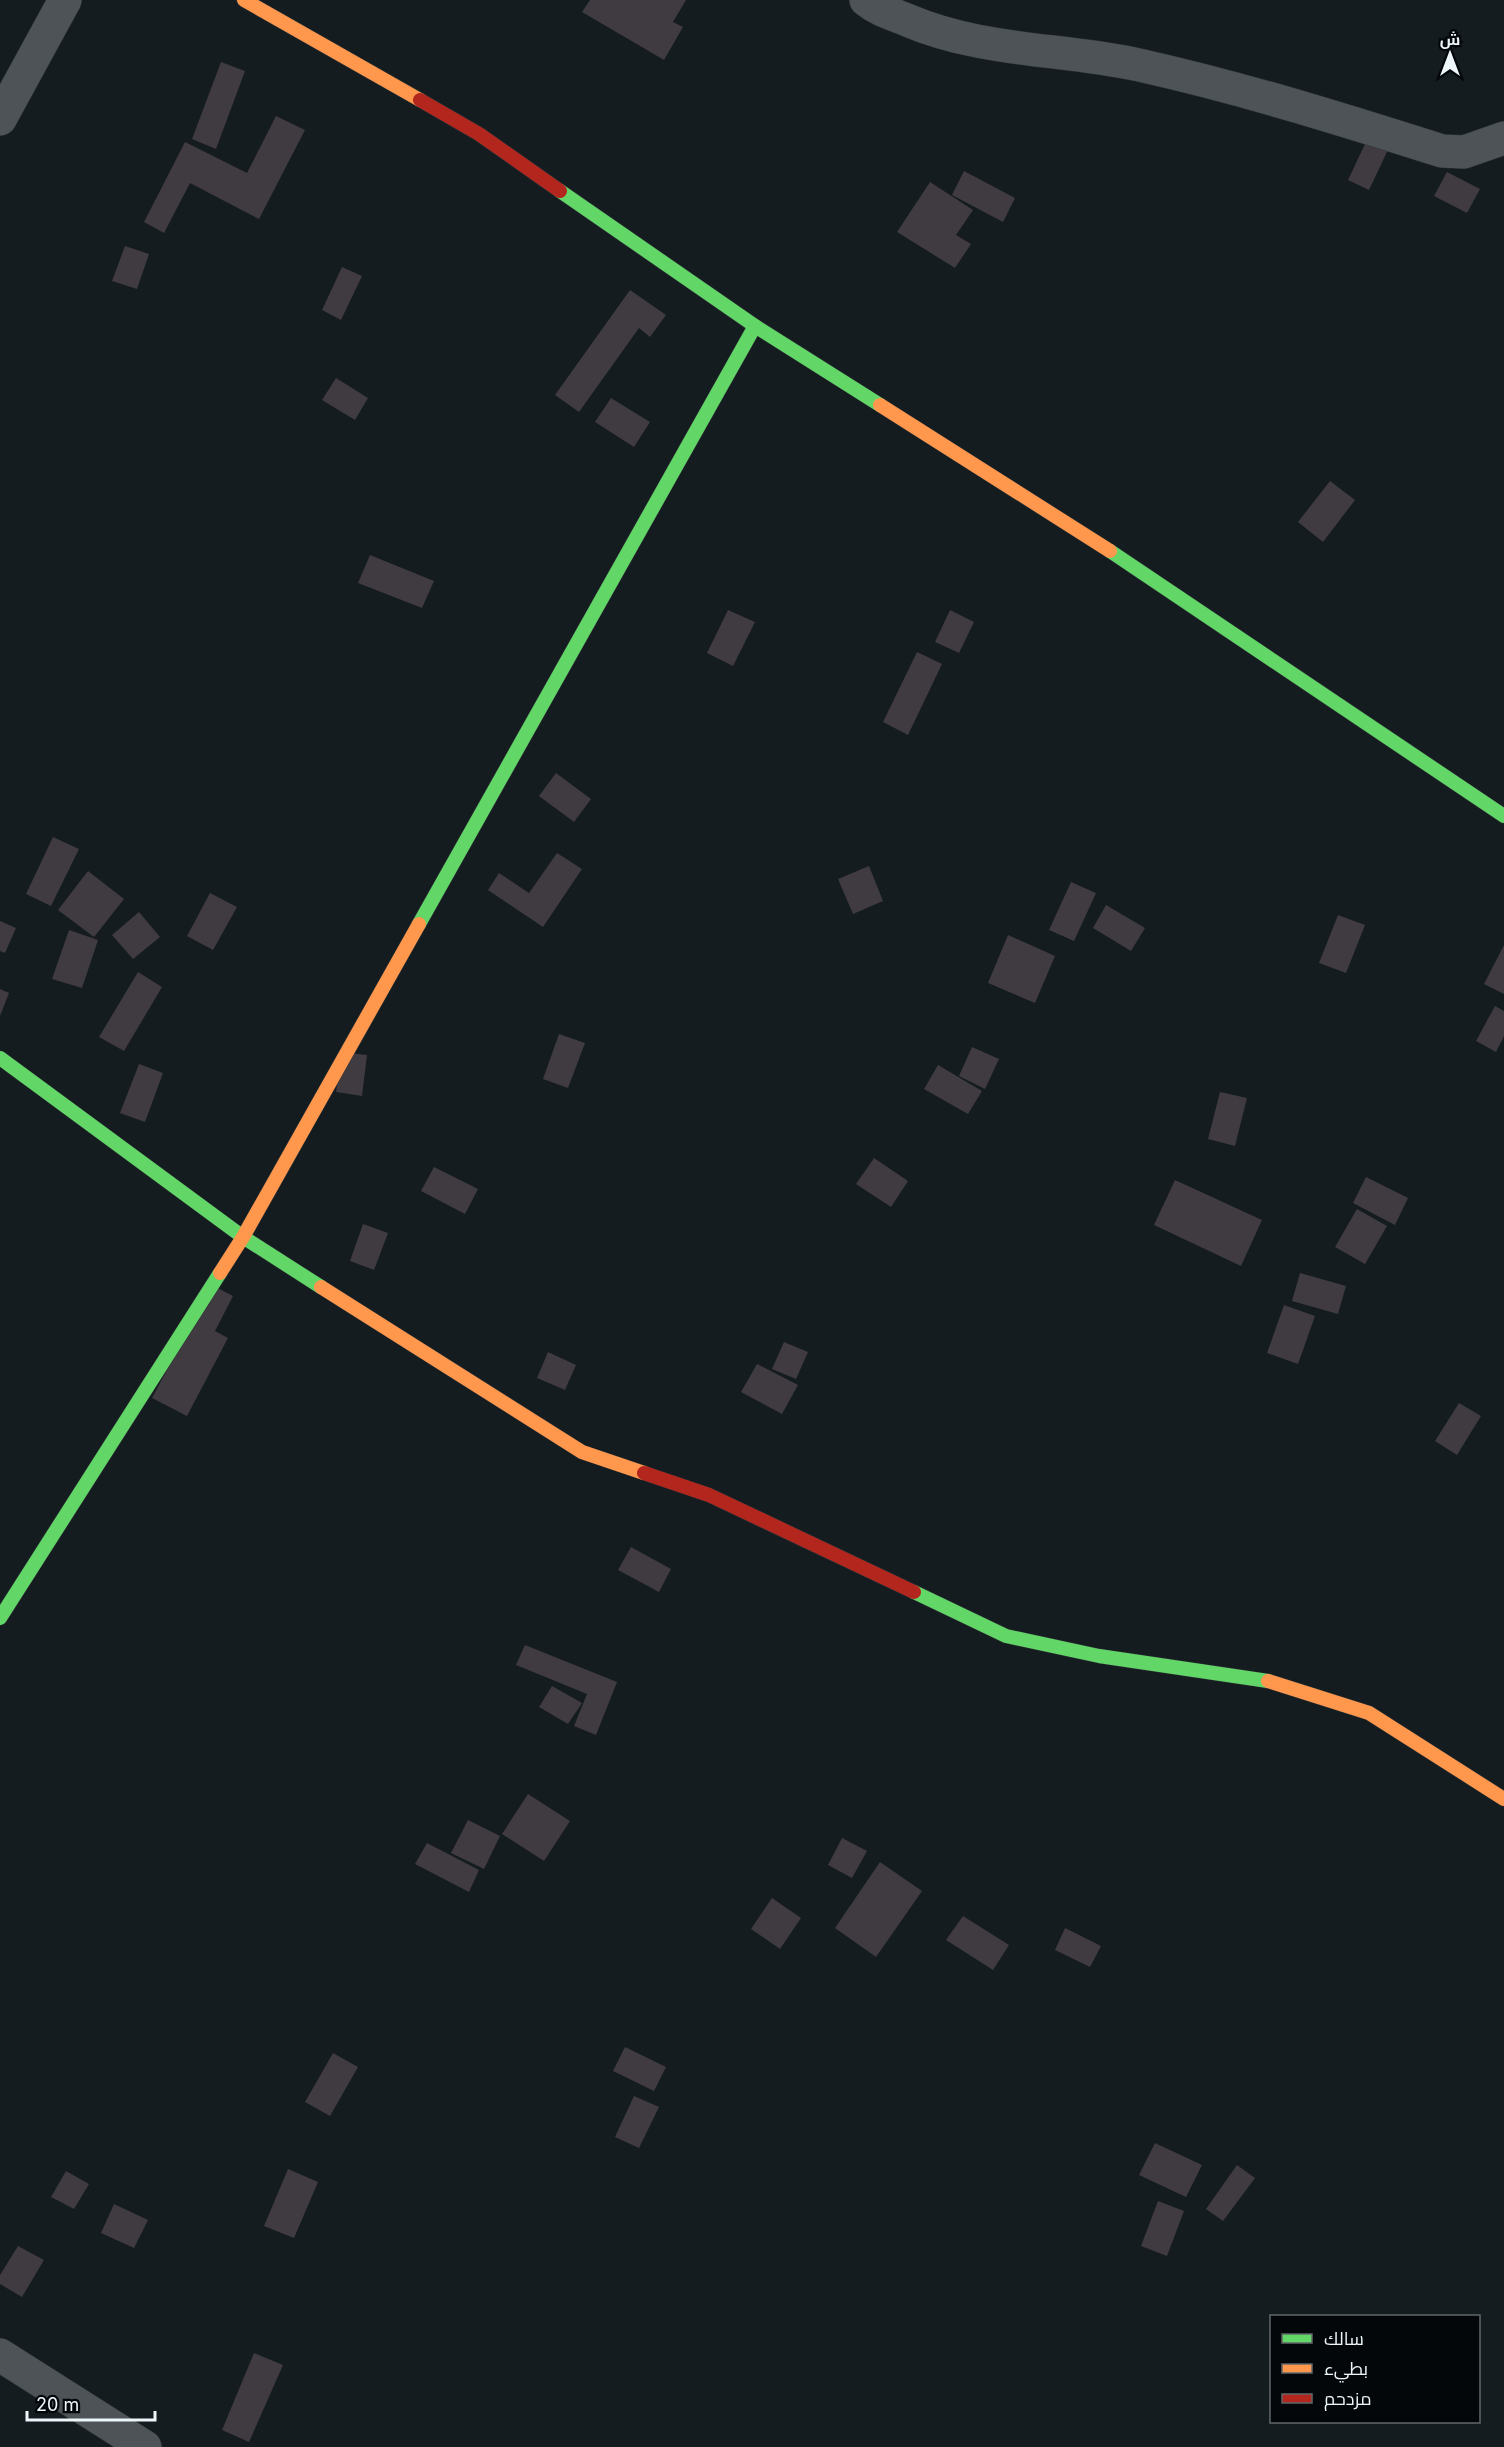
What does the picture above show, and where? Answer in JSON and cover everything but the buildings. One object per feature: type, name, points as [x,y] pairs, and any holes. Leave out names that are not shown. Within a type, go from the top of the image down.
[{"type":"street","points":[[0,119],[64,0]]},
{"type":"street","points":[[244,0],[479,134],[755,326],[1148,574],[1504,816]]},
{"type":"street","points":[[866,0],[876,7],[935,32],[978,43],[1136,65],[1296,105],[1442,151],[1464,152],[1504,138]]},
{"type":"street","points":[[0,1618],[243,1238],[755,326]]},
{"type":"street","points":[[0,1058],[243,1238],[582,1452],[709,1495],[1006,1636],[1099,1656],[1263,1680],[1369,1713],[1504,1799]]},
{"type":"street","points":[[0,2355],[145,2447]]},
{"type":"traffic: fast","points":[[560,191],[755,326],[880,405]]},
{"type":"traffic: fast","points":[[419,924],[755,326]]},
{"type":"traffic: fast","points":[[1110,551],[1504,816]]},
{"type":"traffic: fast","points":[[0,1058],[243,1237],[321,1287]]},
{"type":"traffic: fast","points":[[0,1618],[220,1273]]},
{"type":"traffic: fast","points":[[914,1592],[1006,1636],[1099,1656],[1268,1681]]},
{"type":"traffic: slow","points":[[244,0],[420,100]]},
{"type":"traffic: slow","points":[[880,405],[1110,551]]},
{"type":"traffic: slow","points":[[220,1273],[243,1237],[419,924]]},
{"type":"traffic: slow","points":[[321,1287],[582,1452],[644,1473]]},
{"type":"traffic: slow","points":[[1268,1681],[1369,1713],[1504,1799]]},
{"type":"traffic: jam","points":[[420,100],[479,134],[560,191]]},
{"type":"traffic: jam","points":[[644,1473],[709,1495],[914,1592]]}]
